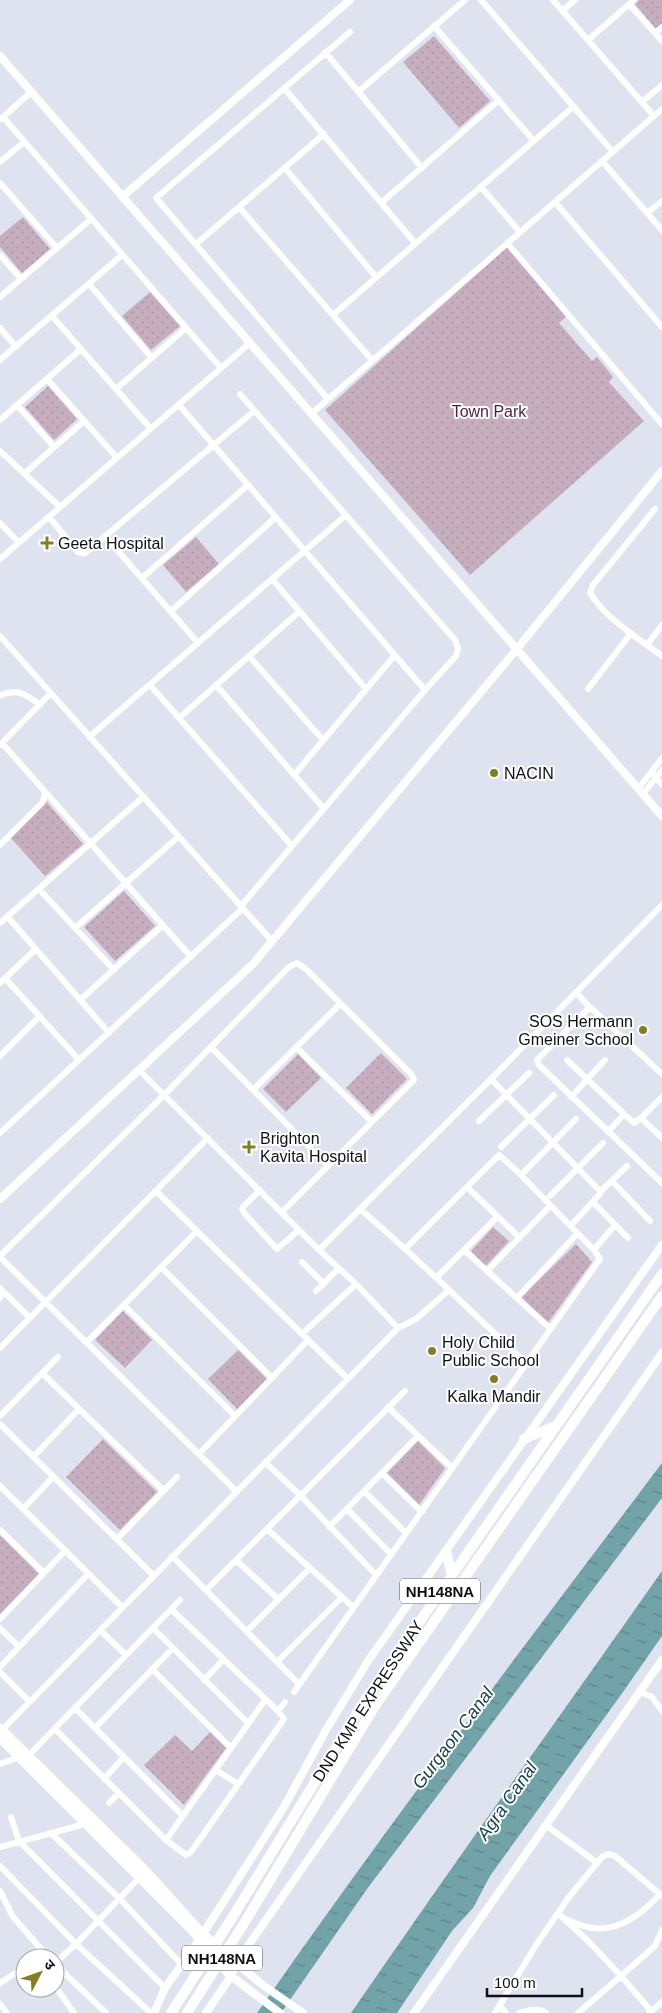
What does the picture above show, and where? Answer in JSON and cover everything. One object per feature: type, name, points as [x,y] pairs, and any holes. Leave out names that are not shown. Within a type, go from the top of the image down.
[{"type":"highway","name":"DND KMP EXPRESSWAY","points":[[171,2013],[232,1918],[365,1700],[662,1274]]},
{"type":"highway","name":"DND KMP EXPRESSWAY","points":[[186,2013],[243,1925],[375,1706],[662,1296]]},
{"type":"highway","points":[[524,1439],[556,1426]]},
{"type":"highway","points":[[446,1551],[452,1575]]},
{"type":"main road","points":[[1,1732],[85,1824],[139,1878],[201,1937],[236,1963]]},
{"type":"main road","points":[[24,1757],[145,1870],[231,1976]]},
{"type":"street","points":[[122,196],[350,0]]},
{"type":"street","points":[[358,92],[465,0]]},
{"type":"street","points":[[481,0],[613,152]]},
{"type":"street","points":[[553,0],[654,116]]},
{"type":"street","points":[[562,11],[575,0]]},
{"type":"street","points":[[588,40],[631,2],[662,41]]},
{"type":"street","points":[[434,26],[534,140]]},
{"type":"street","points":[[655,33],[662,27]]},
{"type":"street","points":[[328,399],[156,198],[350,32]]},
{"type":"street","points":[[325,52],[422,168]]},
{"type":"street","points":[[0,56],[662,816]]},
{"type":"street","points":[[642,102],[662,85]]},
{"type":"street","points":[[284,88],[415,243]]},
{"type":"street","points":[[32,92],[2,118],[221,368]]},
{"type":"street","points":[[382,203],[499,100]]},
{"type":"street","points":[[332,315],[573,107]]},
{"type":"street","points":[[311,414],[506,243],[662,110]]},
{"type":"street","points":[[196,244],[324,134]]},
{"type":"street","points":[[0,162],[24,142]]},
{"type":"street","points":[[602,161],[662,230]]},
{"type":"street","points":[[284,168],[376,277]]},
{"type":"street","points":[[0,183],[57,248]]},
{"type":"street","points":[[481,187],[520,232]]},
{"type":"street","points":[[647,213],[662,201]]},
{"type":"street","points":[[555,202],[662,326]]},
{"type":"street","points":[[239,208],[372,360]]},
{"type":"street","points":[[0,297],[91,219]]},
{"type":"street","points":[[506,243],[662,424]]},
{"type":"street","points":[[0,255],[21,279]]},
{"type":"street","points":[[0,360],[122,255]]},
{"type":"street","points":[[89,284],[152,358]]},
{"type":"street","points":[[52,316],[151,428]]},
{"type":"street","points":[[0,328],[16,346]]},
{"type":"street","points":[[116,389],[186,328]]},
{"type":"street","points":[[0,559],[250,344]]},
{"type":"street","points":[[0,420],[81,349]]},
{"type":"street","points":[[47,379],[117,458]]},
{"type":"street","points":[[0,1133],[191,957],[242,907],[425,690],[456,656],[458,649],[455,640],[240,394]]},
{"type":"street","points":[[17,405],[54,447]]},
{"type":"street","points":[[179,405],[425,690]]},
{"type":"street","points":[[49,517],[78,552],[84,554],[254,410]]},
{"type":"street","points":[[25,473],[84,421]]},
{"type":"street","points":[[0,451],[60,507]]},
{"type":"street","points":[[0,1199],[253,964],[516,650],[662,471]]},
{"type":"street","points":[[142,578],[248,485]]},
{"type":"street","points":[[655,509],[593,584],[590,593],[595,602],[631,633],[662,656]]},
{"type":"street","points":[[89,737],[345,516]]},
{"type":"street","points":[[171,612],[276,517]]},
{"type":"street","points":[[0,522],[19,543]]},
{"type":"street","points":[[105,536],[198,643]]},
{"type":"street","points":[[272,579],[366,689]]},
{"type":"street","points":[[179,718],[300,611]]},
{"type":"street","points":[[646,645],[662,625]]},
{"type":"street","points":[[588,689],[631,633]]},
{"type":"street","points":[[0,636],[272,941]]},
{"type":"street","points":[[294,774],[395,655]]},
{"type":"street","points":[[249,656],[323,740]]},
{"type":"street","points":[[150,685],[292,846]]},
{"type":"street","points":[[216,685],[324,809]]},
{"type":"street","points":[[0,696],[10,693],[25,693],[40,705]]},
{"type":"street","points":[[50,694],[1,744],[191,957]]},
{"type":"street","points":[[641,792],[662,758]]},
{"type":"street","points":[[653,775],[662,770]]},
{"type":"street","points":[[653,775],[662,785]]},
{"type":"street","points":[[0,845],[43,802],[45,792]]},
{"type":"street","points":[[0,923],[143,797]]},
{"type":"street","points":[[75,928],[178,837]]},
{"type":"street","points":[[39,889],[114,970]]},
{"type":"street","points":[[319,1250],[662,905]]},
{"type":"street","points":[[7,916],[109,1033]]},
{"type":"street","points":[[80,1000],[163,925]]},
{"type":"street","points":[[36,949],[3,980],[40,1016],[79,1060]]},
{"type":"street","points":[[236,1491],[0,1256],[164,1095],[289,967],[298,963],[414,1080],[282,1212]]},
{"type":"street","points":[[576,992],[589,1007],[662,1074]]},
{"type":"street","points":[[253,1090],[340,1004]]},
{"type":"street","points":[[589,1007],[536,1060],[571,1097],[662,1183]]},
{"type":"street","points":[[0,1056],[40,1016]]},
{"type":"street","points":[[211,1047],[328,1166]]},
{"type":"street","points":[[296,1047],[372,1122]]},
{"type":"street","points":[[567,1060],[634,1123],[662,1097]]},
{"type":"street","points":[[571,1097],[606,1060]]},
{"type":"street","points":[[139,1070],[319,1250],[340,1268],[398,1328]]},
{"type":"street","points":[[479,1121],[529,1073]]},
{"type":"street","points":[[491,1079],[600,1192]]},
{"type":"street","points":[[500,1147],[554,1095]]},
{"type":"street","points":[[608,1132],[624,1114]]},
{"type":"street","points":[[641,1118],[662,1138]]},
{"type":"street","points":[[524,1172],[576,1119]]},
{"type":"street","points":[[0,1348],[208,1138]]},
{"type":"street","points":[[550,1196],[603,1143]]},
{"type":"street","points":[[294,1692],[600,1261],[598,1255],[498,1155],[406,1248]]},
{"type":"street","points":[[574,1222],[594,1202],[600,1192],[627,1166]]},
{"type":"street","points":[[612,1181],[650,1221]]},
{"type":"street","points":[[467,1188],[519,1237]]},
{"type":"street","points":[[260,1190],[242,1208],[244,1213],[277,1249],[299,1230]]},
{"type":"street","points":[[156,1191],[348,1379]]},
{"type":"street","points":[[594,1202],[628,1238]]},
{"type":"street","points":[[488,1270],[550,1206]]},
{"type":"street","points":[[360,1210],[406,1248],[448,1291],[526,1364]]},
{"type":"street","points":[[436,1278],[497,1217]]},
{"type":"street","points":[[597,1246],[615,1225]]},
{"type":"street","points":[[87,1342],[197,1230]]},
{"type":"street","points":[[518,1297],[577,1234]]},
{"type":"street","points":[[0,1866],[76,1944],[153,2013],[165,1988],[201,1937],[284,1807],[326,1730],[368,1661],[662,1245]]},
{"type":"street","points":[[464,1250],[518,1297],[551,1329]]},
{"type":"street","points":[[302,1262],[324,1284]]},
{"type":"street","points":[[161,1267],[272,1378]]},
{"type":"street","points":[[316,1291],[340,1268]]},
{"type":"street","points":[[302,1334],[356,1284]]},
{"type":"street","points":[[0,1288],[30,1318]]},
{"type":"street","points":[[1,1732],[153,1575],[398,1328],[416,1319],[448,1291]]},
{"type":"street","points":[[124,1305],[235,1416]]},
{"type":"street","points":[[199,1454],[308,1340]]},
{"type":"street","points":[[206,2013],[231,1976],[236,1963],[662,1353]]},
{"type":"street","points":[[0,1416],[58,1357]]},
{"type":"street","points":[[42,1373],[164,1491]]},
{"type":"street","points":[[206,1590],[405,1391]]},
{"type":"street","points":[[388,1408],[452,1468]]},
{"type":"street","points":[[33,1456],[79,1409]]},
{"type":"street","points":[[0,1424],[153,1575]]},
{"type":"street","points":[[330,1527],[418,1436]]},
{"type":"street","points":[[265,1462],[301,1496],[376,1575]]},
{"type":"street","points":[[383,1474],[422,1512]]},
{"type":"street","points":[[23,1509],[54,1477]]},
{"type":"street","points":[[117,1539],[177,1478]]},
{"type":"street","points":[[0,1486],[122,1607]]},
{"type":"street","points":[[364,1492],[406,1533]]},
{"type":"street","points":[[347,1509],[391,1554]]},
{"type":"street","points":[[267,1529],[353,1607]]},
{"type":"street","points":[[0,1530],[44,1573]]},
{"type":"street","points":[[0,1619],[65,1551]]},
{"type":"street","points":[[172,1556],[299,1684]]},
{"type":"street","points":[[236,1560],[278,1599]]},
{"type":"street","points":[[247,1631],[310,1568]]},
{"type":"street","points":[[0,1666],[88,1574]]},
{"type":"street","points":[[277,1662],[342,1597]]},
{"type":"street","points":[[0,1764],[24,1757],[55,1729],[180,1600]]},
{"type":"street","points":[[55,1729],[166,1840],[186,1854],[191,1852],[284,1719],[278,1711],[171,1609]]},
{"type":"street","points":[[0,1628],[19,1646]]},
{"type":"street","points":[[154,1628],[172,1649],[248,1723]]},
{"type":"street","points":[[100,1630],[126,1655]]},
{"type":"street","points":[[95,1728],[172,1649]]},
{"type":"street","points":[[204,1680],[223,1660]]},
{"type":"street","points":[[414,2013],[662,1660]]},
{"type":"street","points":[[152,1669],[231,1748]]},
{"type":"street","points":[[0,1672],[30,1702]]},
{"type":"street","points":[[640,1692],[652,1697],[662,1711]]},
{"type":"street","points":[[166,1840],[266,1700]]},
{"type":"street","points":[[278,1711],[285,1702]]},
{"type":"street","points":[[75,1708],[183,1816]]},
{"type":"street","points":[[104,1779],[124,1757]]},
{"type":"street","points":[[216,1770],[238,1784]]},
{"type":"street","points":[[109,1803],[119,1793]]},
{"type":"street","points":[[11,1817],[19,1841],[165,1988]]},
{"type":"street","points":[[0,1847],[85,1824]]},
{"type":"street","points":[[547,1826],[596,1862]]},
{"type":"street","points":[[51,1832],[120,1899],[182,1965]]},
{"type":"street","points":[[495,2013],[536,1945],[561,1915],[596,1862],[608,1854],[615,1856],[661,1895],[634,1918],[612,1927],[589,1928],[561,1915]]},
{"type":"street","points":[[65,1954],[139,1878]]},
{"type":"street","points":[[0,1891],[13,1917],[37,1948]]},
{"type":"street","points":[[561,1915],[590,1943],[650,2012],[662,2002]]},
{"type":"street","points":[[578,2013],[655,1946],[662,1930]]},
{"type":"street","points":[[236,1963],[264,1986],[303,2013]]},
{"type":"street","points":[[0,1983],[15,1973]]},
{"type":"street","points":[[65,1974],[106,2013]]},
{"type":"street","points":[[231,1976],[256,1997],[280,2013]]},
{"type":"street","points":[[63,1998],[74,2013]]},
{"type":"street","points":[[0,2004],[7,2013]]},
{"type":"street","points":[[500,2006],[506,2013]]},
{"type":"street","points":[[518,2013],[542,2010],[546,2013]]},
{"type":"green space","points":[[639,0],[662,0],[662,24],[656,29],[635,4]]},
{"type":"green space","points":[[434,36],[490,101],[459,128],[403,62]]},
{"type":"green space","points":[[23,217],[50,249],[22,273],[0,247],[0,236]]},
{"type":"green space","name":"Town Park","points":[[507,247],[566,317],[559,323],[592,361],[597,357],[613,377],[609,382],[644,421],[470,575],[325,410]]},
{"type":"green space","points":[[150,292],[180,326],[151,350],[122,316]]},
{"type":"green space","points":[[48,386],[77,419],[54,440],[25,407]]},
{"type":"green space","points":[[196,537],[219,564],[186,592],[163,565]]},
{"type":"green space","points":[[45,800],[83,844],[45,876],[10,837]]},
{"type":"green space","points":[[124,891],[155,926],[115,961],[84,927]]},
{"type":"green space","points":[[381,1053],[407,1079],[372,1114],[346,1088]]},
{"type":"green space","points":[[298,1054],[321,1078],[286,1112],[263,1089]]},
{"type":"green space","points":[[493,1227],[509,1241],[486,1266],[471,1251]]},
{"type":"green space","points":[[576,1244],[592,1262],[548,1323],[521,1297]]},
{"type":"green space","points":[[123,1311],[152,1340],[125,1368],[95,1340]]},
{"type":"green space","points":[[238,1350],[267,1379],[237,1409],[208,1379]]},
{"type":"green space","points":[[103,1439],[157,1492],[120,1530],[66,1477]]},
{"type":"green space","points":[[418,1441],[445,1468],[419,1505],[387,1473]]},
{"type":"green space","points":[[0,1535],[39,1574],[0,1614]]},
{"type":"green space","points":[[210,1732],[226,1748],[184,1805],[144,1765],[175,1735],[192,1751]]},
{"type":"water","points":[[662,1463],[662,1498],[367,1889],[281,2013],[257,2013],[406,1805]]},
{"type":"water","name":"Agra Canal","points":[[662,1571],[662,1636],[490,1876],[473,1908],[452,1931],[397,2013],[351,2013],[467,1847]]},
{"type":"place","name":"Geeta Hospital","points":[[47,543]]},
{"type":"place","name":"NACIN","points":[[494,773]]},
{"type":"place","name":"SOS Hermann Gmeiner School","points":[[643,1030]]},
{"type":"place","name":"Brighton Kavita Hospital","points":[[249,1147]]},
{"type":"place","name":"Holy Child Public School","points":[[432,1351]]},
{"type":"place","name":"Kalka Mandir","points":[[494,1379]]},
{"type":"water label","name":"Gurgaon Canal","points":[[453,1738]]}]
